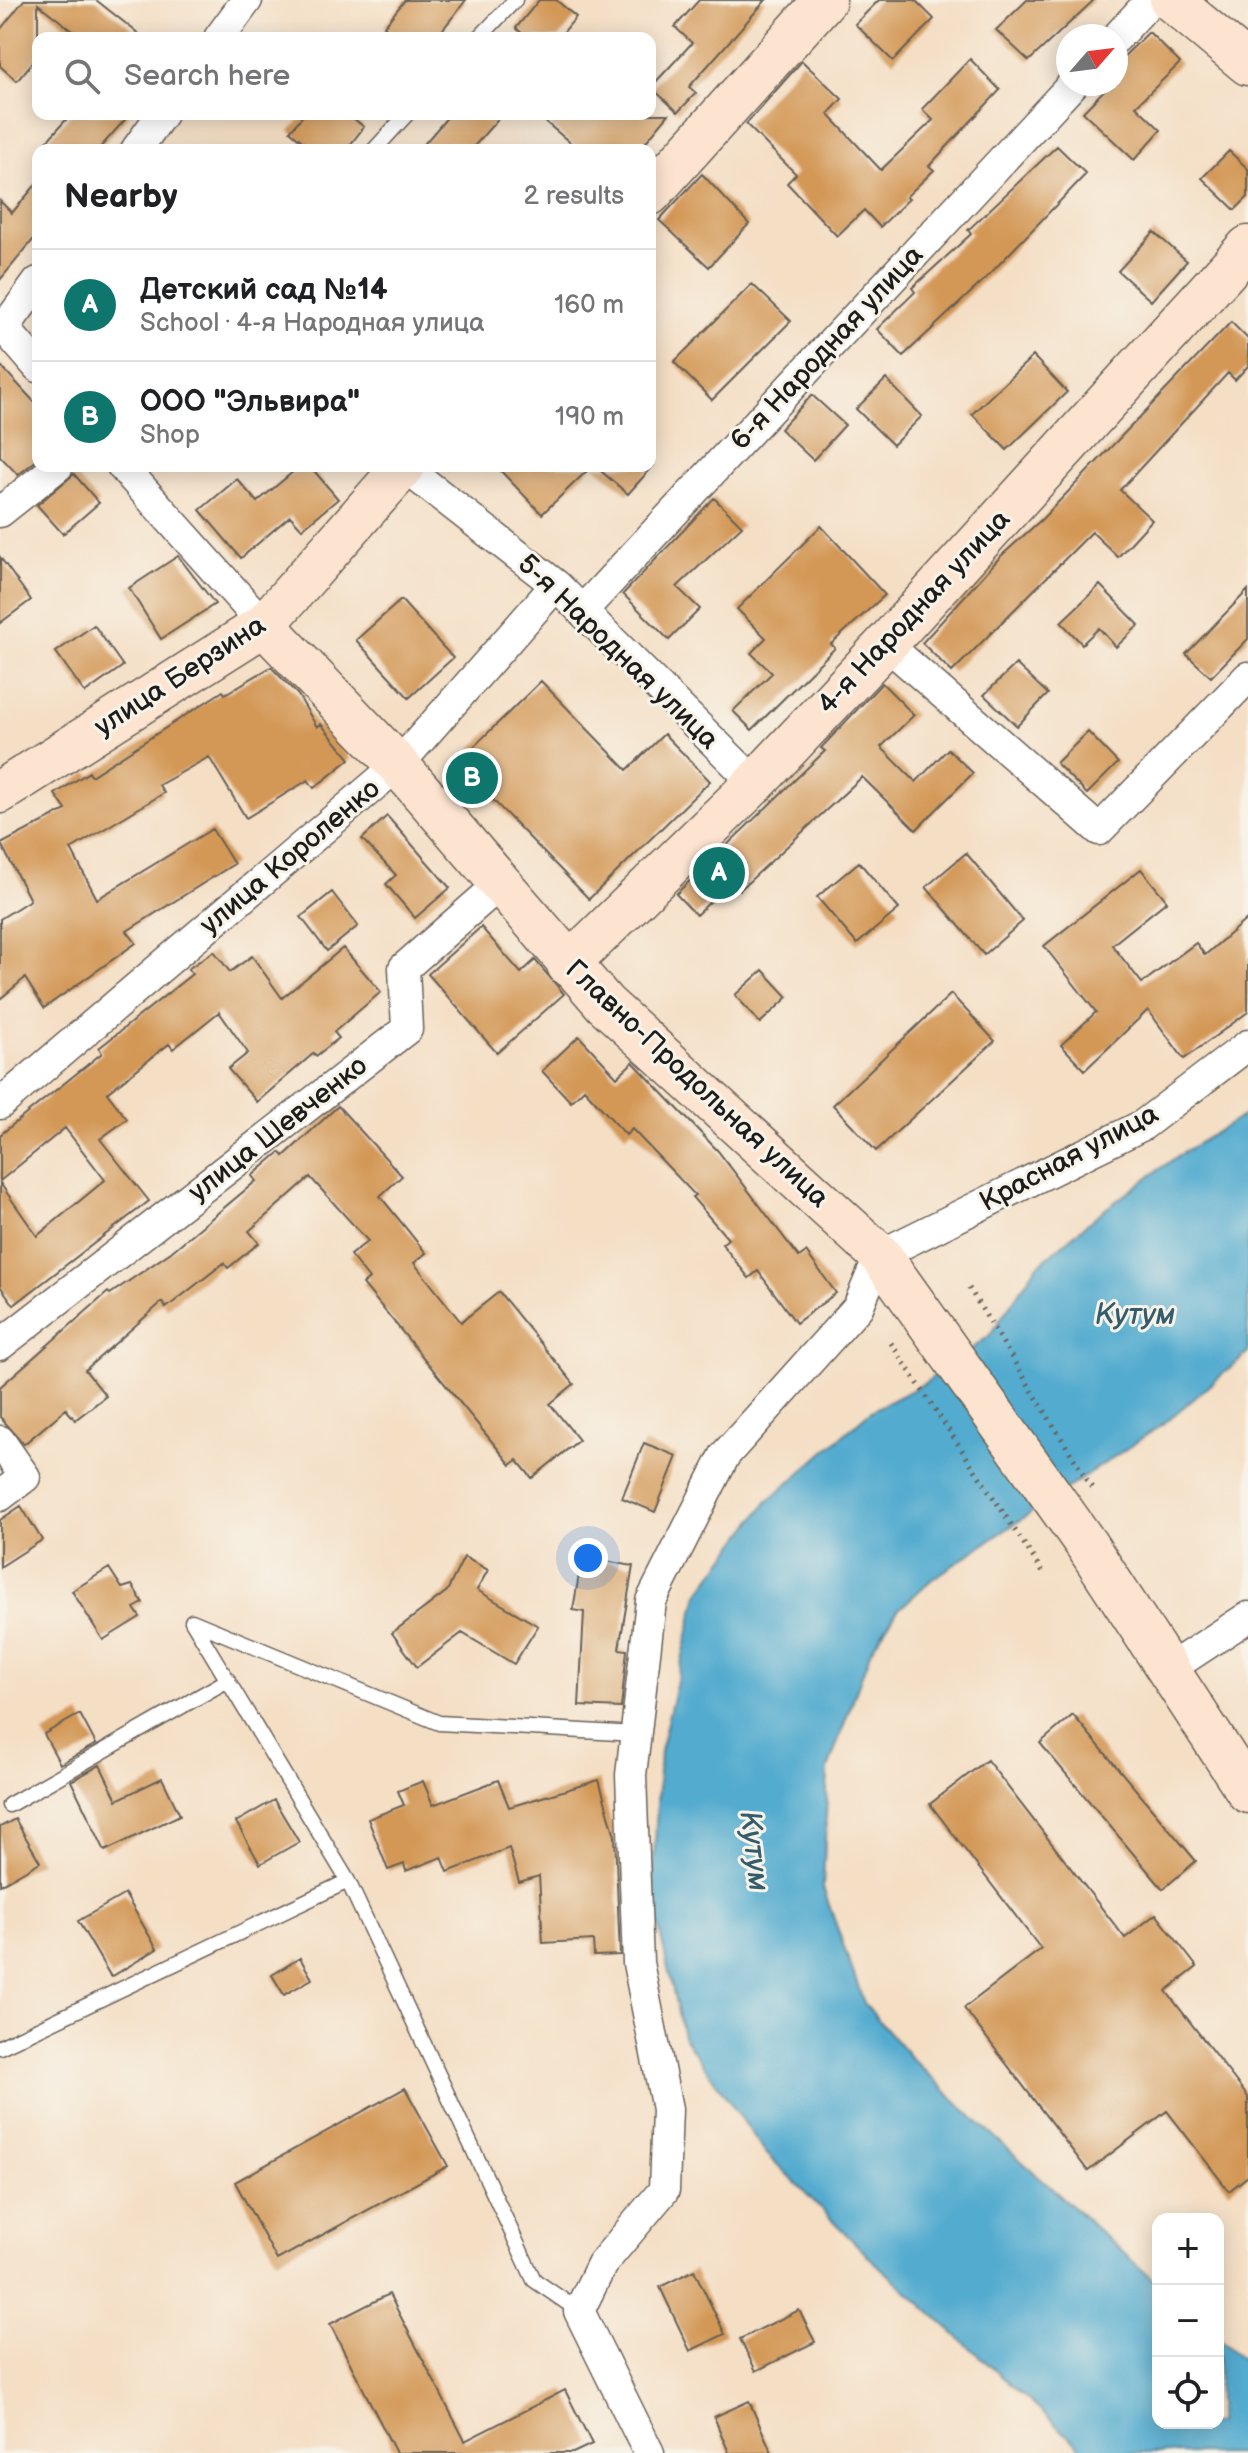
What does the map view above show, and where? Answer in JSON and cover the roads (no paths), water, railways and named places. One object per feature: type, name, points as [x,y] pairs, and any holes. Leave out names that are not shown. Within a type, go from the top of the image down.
[{"type":"street","points":[[223,32],[247,0]]},
{"type":"street","points":[[656,187],[825,0]]},
{"type":"street","points":[[1128,25],[1151,0]]},
{"type":"street","points":[[1171,0],[1248,64]]},
{"type":"street","name":"6-я Народная улица","points":[[582,611],[1062,96]]},
{"type":"street","points":[[140,144],[158,120]]},
{"type":"street","name":"4-я Народная улица","points":[[568,965],[755,783],[1248,247]]},
{"type":"street","points":[[32,289],[2,325],[32,360]]},
{"type":"street","points":[[0,512],[50,472]]},
{"type":"street","name":"Главно-Продольная улица","points":[[127,472],[264,625],[398,765],[568,965],[605,1004],[880,1255],[1086,1544],[1248,1792]]},
{"type":"street","name":"улица Берзина","points":[[0,792],[264,625],[398,472]]},
{"type":"street","name":"5-я Народная улица","points":[[411,472],[556,585],[755,783]]},
{"type":"street","name":"улица Короленко","points":[[0,1104],[398,765],[556,585]]},
{"type":"street","points":[[886,644],[1099,830],[1248,677]]},
{"type":"street","name":"улица Шевченко","points":[[1,1342],[407,1029],[404,968],[500,884]]},
{"type":"street","name":"Красная улица","points":[[880,1255],[1143,1125],[1248,1045]]},
{"type":"street","points":[[649,2453],[579,2311],[602,2264],[664,2190],[667,2109],[638,1963],[631,1775],[651,1601],[725,1455],[858,1307],[880,1255]]},
{"type":"street","points":[[0,1441],[25,1477],[0,1496]]},
{"type":"street","points":[[1169,1669],[1248,1617]]},
{"type":"lane","points":[[485,32],[515,0]]},
{"type":"lane","points":[[380,144],[402,120]]},
{"type":"lane","points":[[579,2311],[534,2280],[348,1881],[192,1621],[439,1723],[636,1734]]},
{"type":"lane","points":[[9,1805],[228,1680]]},
{"type":"lane","points":[[0,2047],[348,1881]]},
{"type":"water","name":"Кутум","points":[[1248,1113],[1248,1353],[1163,1424],[931,1580],[898,1610],[871,1650],[828,1769],[823,1888],[864,2003],[910,2057],[1152,2279],[1152,2429],[1224,2429],[1224,2343],[1248,2365],[1248,2453],[1087,2453],[868,2256],[766,2153],[683,2036],[652,1896],[660,1751],[698,1594],[768,1501],[871,1411],[925,1383],[989,1336],[1037,1266],[1096,1216],[1176,1157]]},
{"type":"place","name":"ООО \"Эльвира\"","points":[[472,778]]},
{"type":"place","name":"Детский сад №14","points":[[719,873]]}]
